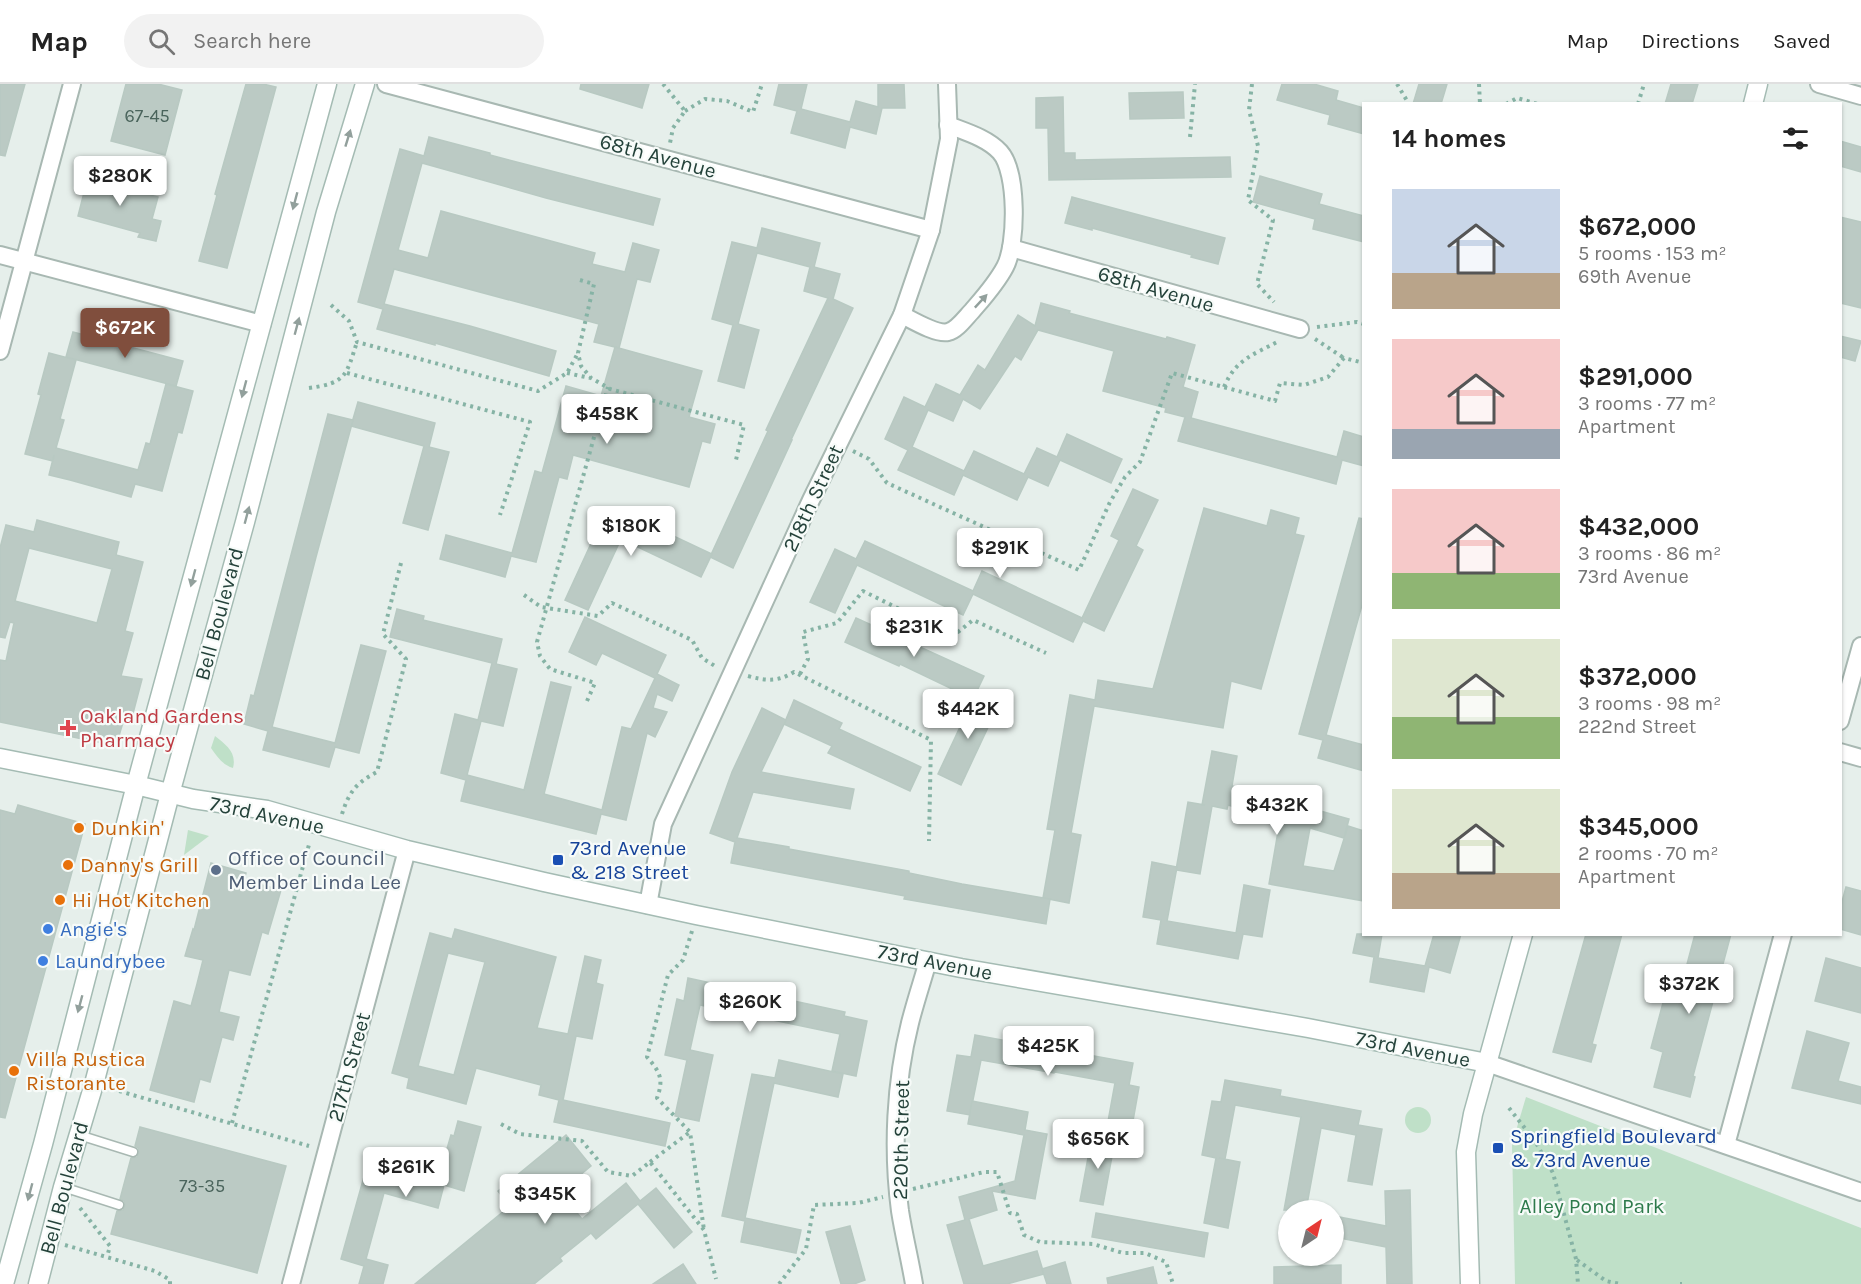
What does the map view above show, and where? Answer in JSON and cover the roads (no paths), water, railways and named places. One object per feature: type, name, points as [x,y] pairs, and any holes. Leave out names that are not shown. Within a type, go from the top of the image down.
[{"type":"street","points":[[0,351],[72,84]]},
{"type":"street","name":"Bell Boulevard","points":[[4,1284],[43,1144],[136,784],[327,84]]},
{"type":"street","name":"Bell Boulevard","points":[[38,1284],[245,522],[326,212],[365,84]]},
{"type":"street","name":"68th Avenue","points":[[386,84],[931,230]]},
{"type":"street","name":"218th Street","points":[[648,905],[663,824],[839,443],[902,315],[931,230],[949,139],[947,84]]},
{"type":"street","points":[[1754,102],[1758,84]]},
{"type":"street","points":[[1819,84],[1861,96]]},
{"type":"street","points":[[902,315],[936,331],[948,332],[958,326],[990,291],[1006,266],[1011,248],[1014,232],[1013,186],[1007,163],[1001,152],[983,139],[948,125]]},
{"type":"street","name":"68th Avenue","points":[[1011,248],[1300,329]]},
{"type":"street","points":[[0,255],[262,324]]},
{"type":"street","points":[[1842,714],[1861,646]]},
{"type":"street","points":[[1842,753],[1861,758]]},
{"type":"street","name":"73rd Avenue","points":[[0,758],[136,784],[170,794],[267,810],[407,850],[696,915],[927,961],[1308,1028],[1487,1063],[1861,1192]]},
{"type":"street","name":"217th Street","points":[[291,1284],[407,850]]},
{"type":"street","points":[[1470,1284],[1466,1152],[1473,1114],[1522,936]]},
{"type":"street","points":[[1726,1145],[1782,936]]},
{"type":"street","name":"220th Street","points":[[914,1284],[900,1212],[897,1125],[901,1072],[910,1025],[927,961]]},
{"type":"lane","points":[[78,1135],[133,1152]]},
{"type":"lane","points":[[63,1187],[119,1205]]},
{"type":"place","name":"Oakland Gardens Pharmacy","points":[[68,728]]},
{"type":"place","name":"Dunkin'","points":[[79,828]]},
{"type":"place","name":"73rd Avenue & 218 Street","points":[[558,860]]},
{"type":"place","name":"Danny's Grill","points":[[68,865]]},
{"type":"place","name":"Office of Council Member Linda Lee","points":[[216,870]]},
{"type":"place","name":"Hi Hot Kitchen","points":[[60,900]]},
{"type":"place","name":"Angie's","points":[[48,929]]},
{"type":"place","name":"Laundrybee","points":[[43,961]]},
{"type":"place","name":"Villa Rustica Ristorante","points":[[14,1071]]},
{"type":"place","name":"Springfield Boulevard & 73rd Avenue","points":[[1498,1148]]},
{"type":"park label","name":"Alley Pond Park","points":[[1592,1206]]}]
